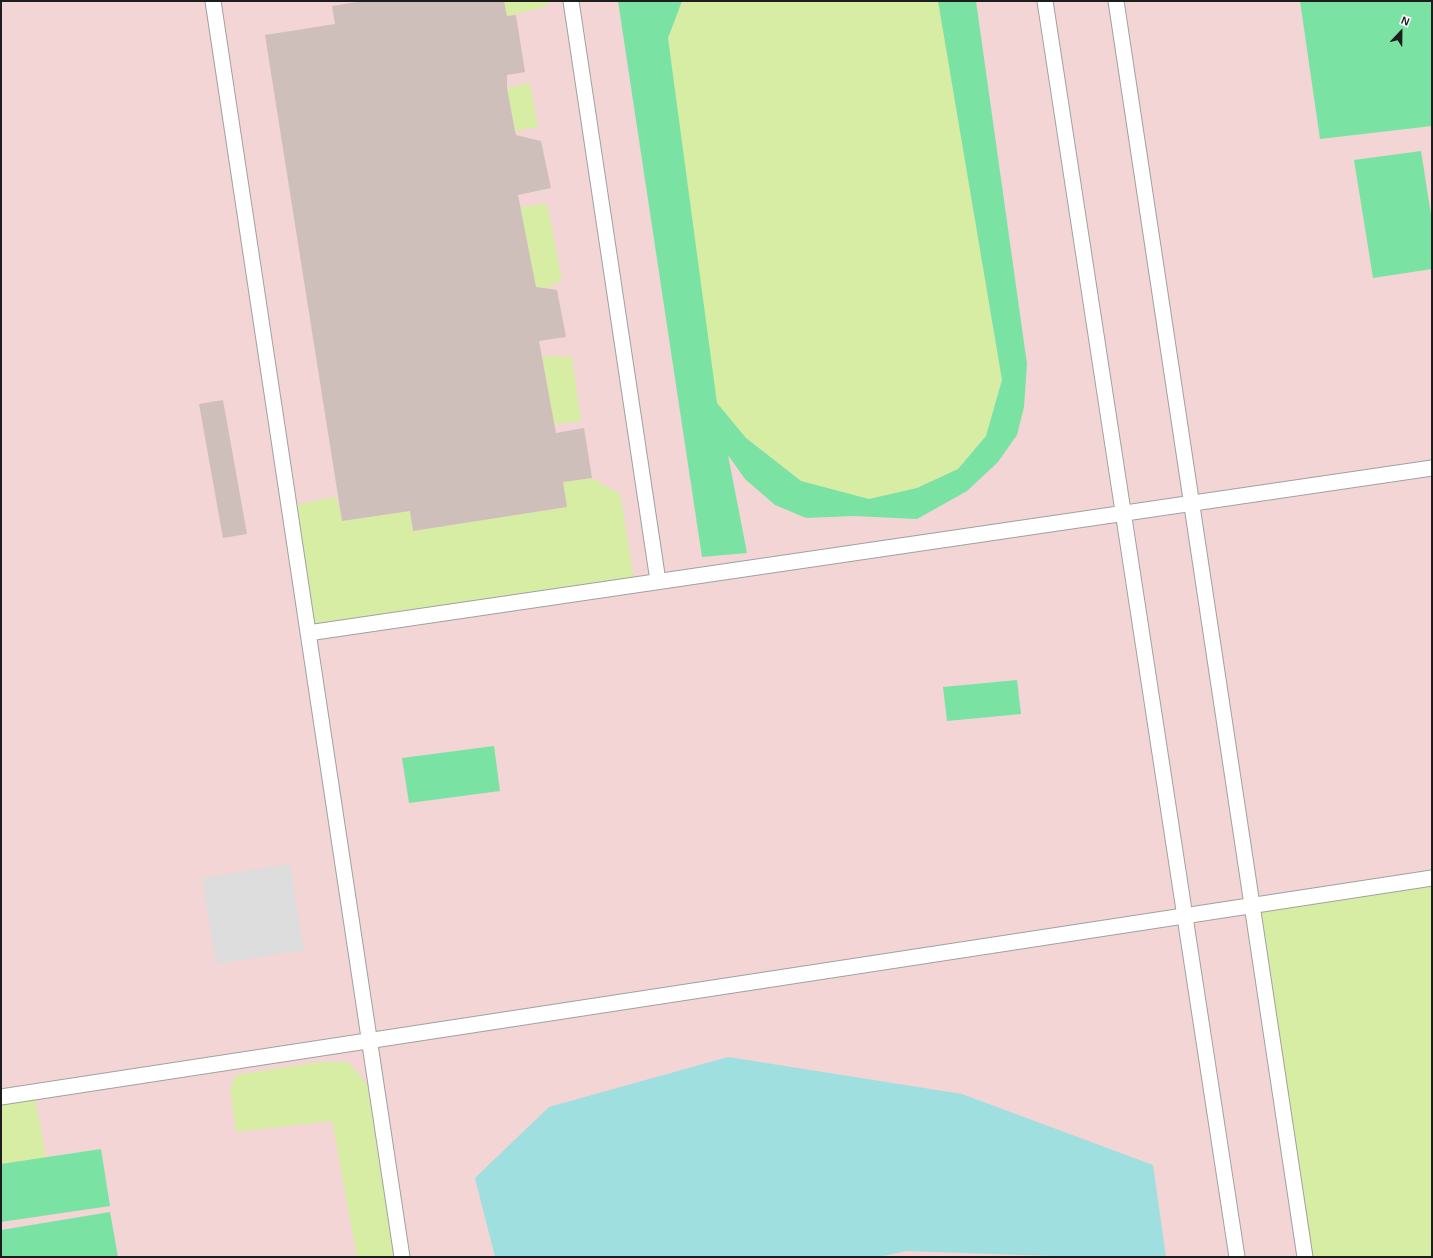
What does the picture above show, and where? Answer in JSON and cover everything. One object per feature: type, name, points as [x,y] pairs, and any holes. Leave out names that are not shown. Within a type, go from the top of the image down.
[{"type":"lane","points":[[213,1],[402,1257]]},
{"type":"lane","points":[[571,1],[658,581]]},
{"type":"lane","points":[[1045,1],[1237,1257]]},
{"type":"lane","points":[[1116,1],[1305,1257]]},
{"type":"lane","points":[[308,633],[1123,512],[1432,468]]},
{"type":"lane","points":[[1,1097],[1432,878]]},
{"type":"shaded area","points":[[1,1],[1432,1],[1432,1257],[1,1257]]},
{"type":"shaded area","points":[[290,864],[304,950],[216,964],[202,878]]},
{"type":"green space","points":[[504,1],[553,1],[544,7],[507,16]]},
{"type":"green space","points":[[618,1],[682,1],[668,38],[717,403],[746,438],[801,481],[869,499],[917,488],[958,469],[986,436],[1002,380],[938,1],[976,1],[1027,364],[1024,407],[1017,435],[998,462],[967,491],[917,519],[853,516],[806,518],[775,505],[745,479],[728,455],[747,553],[702,557]]},
{"type":"green space","points":[[682,1],[938,1],[1002,380],[986,436],[958,469],[917,488],[869,499],[801,481],[746,438],[716,403],[668,38]]},
{"type":"green space","points":[[1300,1],[1432,1],[1432,126],[1320,139]]},
{"type":"green space","points":[[530,83],[538,127],[515,131],[507,88]]},
{"type":"green space","points":[[1421,151],[1432,221],[1432,269],[1373,278],[1354,160]]},
{"type":"green space","points":[[547,204],[562,280],[547,288],[536,287],[520,207]]},
{"type":"green space","points":[[542,356],[572,357],[581,421],[554,424]]},
{"type":"green space","points":[[592,478],[620,494],[635,585],[308,633],[289,506],[336,497],[343,521],[410,511],[413,531],[567,507],[563,482]]},
{"type":"green space","points":[[1017,680],[1021,714],[947,721],[943,687]]},
{"type":"green space","points":[[494,746],[500,791],[409,803],[402,758]]},
{"type":"green space","points":[[1432,878],[1432,1257],[1305,1257],[1252,905]]},
{"type":"green space","points":[[320,1062],[348,1062],[367,1084],[394,1257],[357,1257],[332,1121],[236,1132],[230,1088],[236,1075]]},
{"type":"green space","points":[[34,1092],[46,1157],[1,1164],[1,1097]]},
{"type":"green space","points":[[101,1149],[110,1206],[1,1222],[1,1164]]},
{"type":"green space","points":[[110,1212],[118,1257],[1,1257],[1,1230]]},
{"type":"water","points":[[728,1057],[962,1094],[1153,1165],[1166,1257],[1081,1257],[906,1251],[878,1257],[495,1257],[475,1178],[549,1107]]},
{"type":"building","points":[[363,1],[504,1],[507,16],[516,15],[525,72],[507,75],[507,88],[515,131],[516,135],[541,141],[551,188],[518,195],[536,287],[557,290],[566,337],[539,341],[556,433],[584,428],[592,478],[563,482],[567,507],[413,531],[410,511],[342,521],[265,35],[335,24],[332,6]]},
{"type":"building","points":[[223,400],[247,534],[223,538],[199,404]]}]
